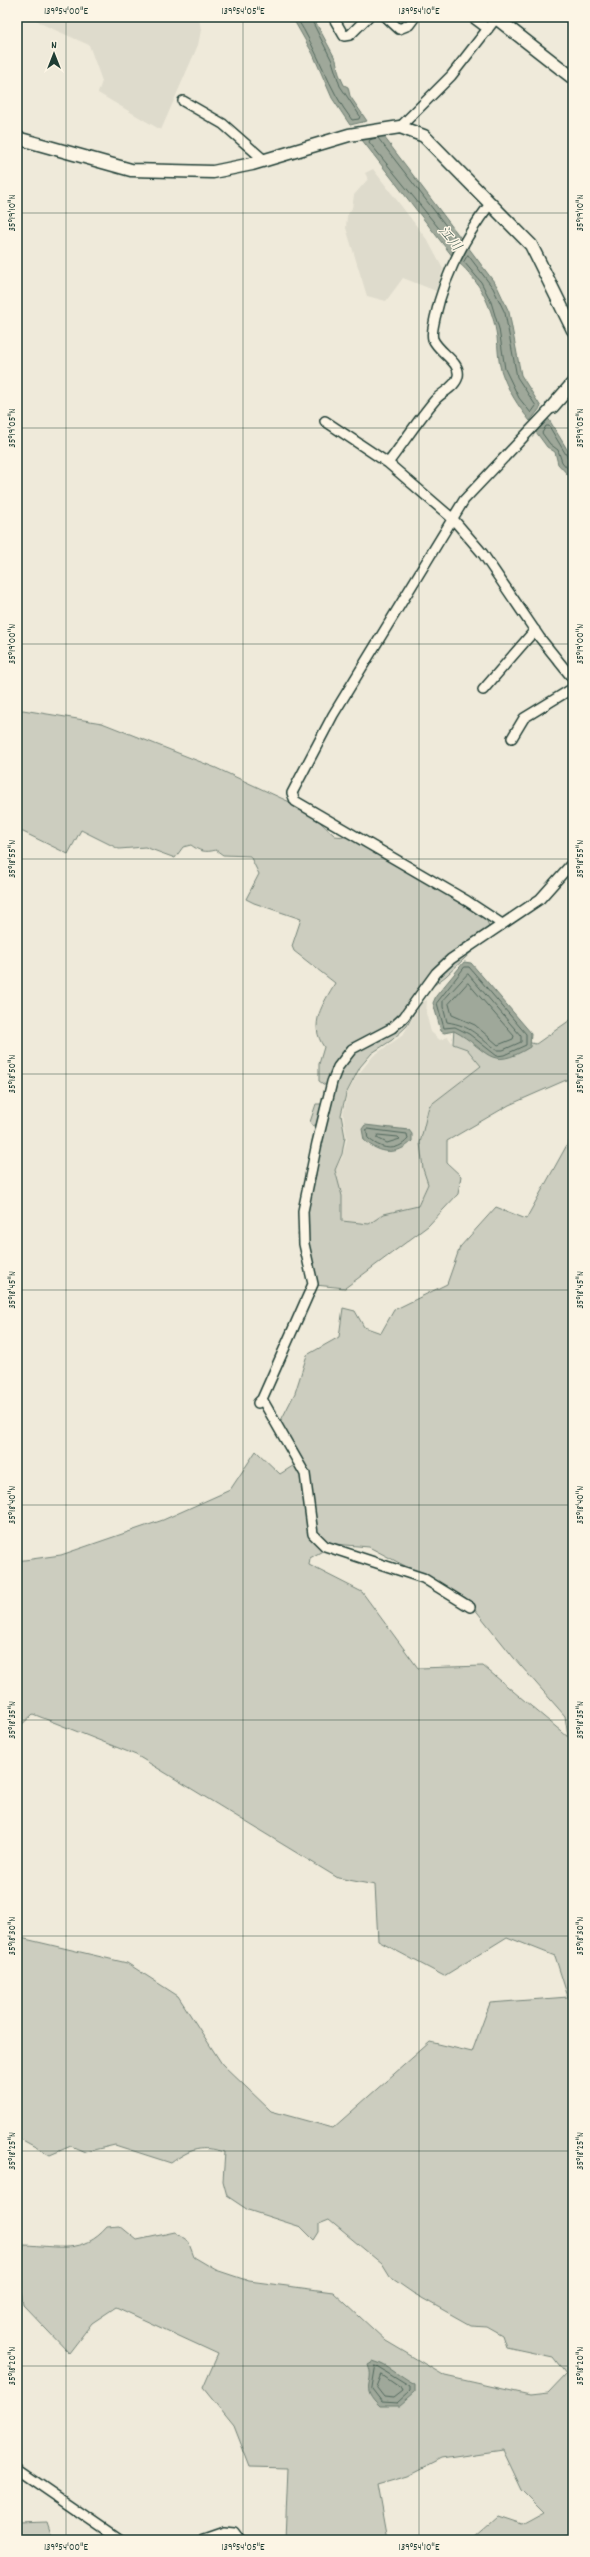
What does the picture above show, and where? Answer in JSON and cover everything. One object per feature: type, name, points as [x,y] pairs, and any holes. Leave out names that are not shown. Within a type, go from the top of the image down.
[{"type":"street","points":[[333,17],[344,36],[350,35],[368,17]]},
{"type":"street","points":[[386,17],[399,29],[409,25],[415,17]]},
{"type":"street","points":[[472,17],[488,30]]},
{"type":"street","points":[[400,128],[452,76],[488,30],[496,17],[573,78]]},
{"type":"street","points":[[183,101],[223,124],[264,160]]},
{"type":"street","points":[[17,138],[132,170],[213,172],[264,160],[349,135],[380,129],[400,128],[424,136],[531,245],[573,330]]},
{"type":"street","points":[[388,463],[436,399],[454,384],[458,377],[458,370],[432,338],[441,290],[453,264],[470,234],[490,204]]},
{"type":"street","points":[[502,924],[467,901],[295,801],[292,793],[332,715],[464,500],[526,436],[573,384]]},
{"type":"street","points":[[325,421],[388,463],[452,519],[483,554],[535,630],[573,679]]},
{"type":"street","points":[[483,690],[535,630]]},
{"type":"street","points":[[512,738],[524,718],[573,688]]},
{"type":"street","points":[[470,1608],[423,1578],[325,1546],[313,1534],[306,1474],[260,1401],[313,1284],[304,1244],[303,1211],[317,1143],[338,1067],[352,1049],[392,1028],[404,1017],[436,973],[451,959],[502,924],[520,914],[540,899],[573,862]]},
{"type":"street","points":[[17,2469],[120,2540]]},
{"type":"street","points":[[198,2540],[224,2531],[234,2532],[240,2540]]},
{"type":"shaded area","points":[[32,17],[199,17],[201,30],[198,45],[161,130],[98,93],[102,81],[89,45],[44,25]]},
{"type":"shaded area","points":[[373,169],[428,241],[443,269],[436,291],[403,278],[386,301],[367,296],[346,228],[347,216],[352,208],[354,195],[368,179],[365,173]]},
{"type":"shaded area","points":[[23,710],[102,723],[216,768],[307,810],[335,836],[355,838],[439,887],[486,919],[489,926],[482,942],[446,976],[425,992],[407,1026],[392,1040],[372,1053],[360,1067],[346,1094],[341,1115],[345,1137],[342,1154],[335,1170],[342,1196],[342,1221],[369,1224],[384,1214],[418,1206],[428,1184],[423,1169],[420,1143],[429,1106],[481,1066],[467,1049],[453,1044],[454,1027],[536,1044],[573,1018],[573,1077],[509,1105],[447,1141],[447,1163],[461,1176],[458,1194],[428,1226],[345,1288],[315,1285],[298,1235],[307,1194],[316,1175],[316,1165],[325,1128],[317,1124],[313,1126],[310,1122],[316,1104],[322,1104],[329,1109],[332,1090],[319,1081],[319,1064],[324,1047],[319,1039],[317,1022],[322,1006],[335,983],[294,951],[292,946],[301,919],[246,899],[259,874],[250,856],[223,855],[216,850],[202,851],[191,845],[183,847],[175,858],[145,847],[119,849],[81,830],[68,854],[17,829],[17,712]]},
{"type":"shaded area","points":[[427,1000],[426,1013],[431,1032],[440,1040],[448,1037],[453,1044],[467,1049],[481,1066],[429,1107],[423,1169],[428,1184],[418,1206],[384,1214],[369,1224],[341,1221],[342,1196],[335,1170],[342,1158],[347,1139],[343,1115],[347,1094],[356,1077],[373,1056],[403,1035],[421,1003]]},
{"type":"shaded area","points":[[573,1134],[573,2540],[472,2539],[498,2516],[522,2524],[544,2512],[522,2490],[503,2450],[441,2459],[408,2476],[377,2485],[387,2540],[285,2540],[288,2468],[250,2467],[234,2426],[203,2388],[218,2354],[116,2307],[92,2323],[69,2353],[23,2305],[18,2270],[24,2245],[69,2247],[79,2245],[89,2242],[107,2227],[120,2226],[137,2240],[175,2232],[188,2241],[194,2257],[216,2270],[249,2281],[333,2292],[386,2341],[445,2376],[530,2395],[548,2393],[566,2374],[553,2357],[506,2347],[502,2335],[486,2326],[470,2325],[413,2293],[390,2277],[382,2264],[329,2220],[319,2224],[319,2232],[314,2240],[301,2227],[248,2210],[227,2196],[223,2181],[225,2152],[209,2149],[196,2150],[184,2154],[171,2163],[115,2145],[85,2152],[71,2146],[50,2155],[17,2137],[17,1934],[21,1938],[127,1963],[178,1996],[222,2064],[271,2111],[333,2128],[430,2042],[472,2052],[490,2003],[568,1997],[555,1956],[507,1937],[444,1976],[378,1941],[375,1885],[338,1878],[136,1755],[33,1714],[17,1729],[17,1561],[61,1555],[163,1520],[230,1490],[256,1451],[280,1474],[296,1464],[275,1432],[295,1393],[307,1355],[339,1337],[343,1308],[355,1311],[364,1327],[381,1333],[394,1310],[447,1284],[460,1247],[496,1207],[526,1219]],"holes":[[[335,1544],[369,1547],[466,1598],[514,1658],[565,1716],[568,1737],[483,1666],[418,1668],[362,1592],[309,1565],[310,1558]]]},
{"type":"shaded area","points":[[47,2522],[53,2540],[17,2540],[17,2523]]},
{"type":"water","points":[[292,17],[313,17],[336,60],[339,74],[344,85],[348,87],[350,96],[367,121],[350,125],[332,98],[313,54]]},
{"type":"water","name":"江川","points":[[381,133],[463,241],[453,257],[361,137]]},
{"type":"water","points":[[468,247],[497,286],[509,312],[521,375],[541,407],[530,421],[513,397],[503,377],[499,362],[497,337],[489,306],[473,278],[458,262]]},
{"type":"water","points":[[548,418],[573,459],[573,484],[569,476],[558,464],[555,452],[547,447],[536,432]]},
{"type":"water","points":[[464,962],[471,963],[531,1033],[530,1047],[516,1055],[505,1058],[497,1058],[489,1056],[466,1038],[454,1031],[444,1033],[441,1031],[433,1003],[436,996]]},
{"type":"water","points":[[365,1125],[409,1130],[412,1134],[412,1141],[406,1146],[394,1151],[376,1148],[364,1140],[362,1129]]},
{"type":"water","points":[[373,2361],[389,2368],[415,2385],[415,2392],[399,2406],[380,2406],[373,2399],[369,2389],[370,2371],[368,2364]]}]
